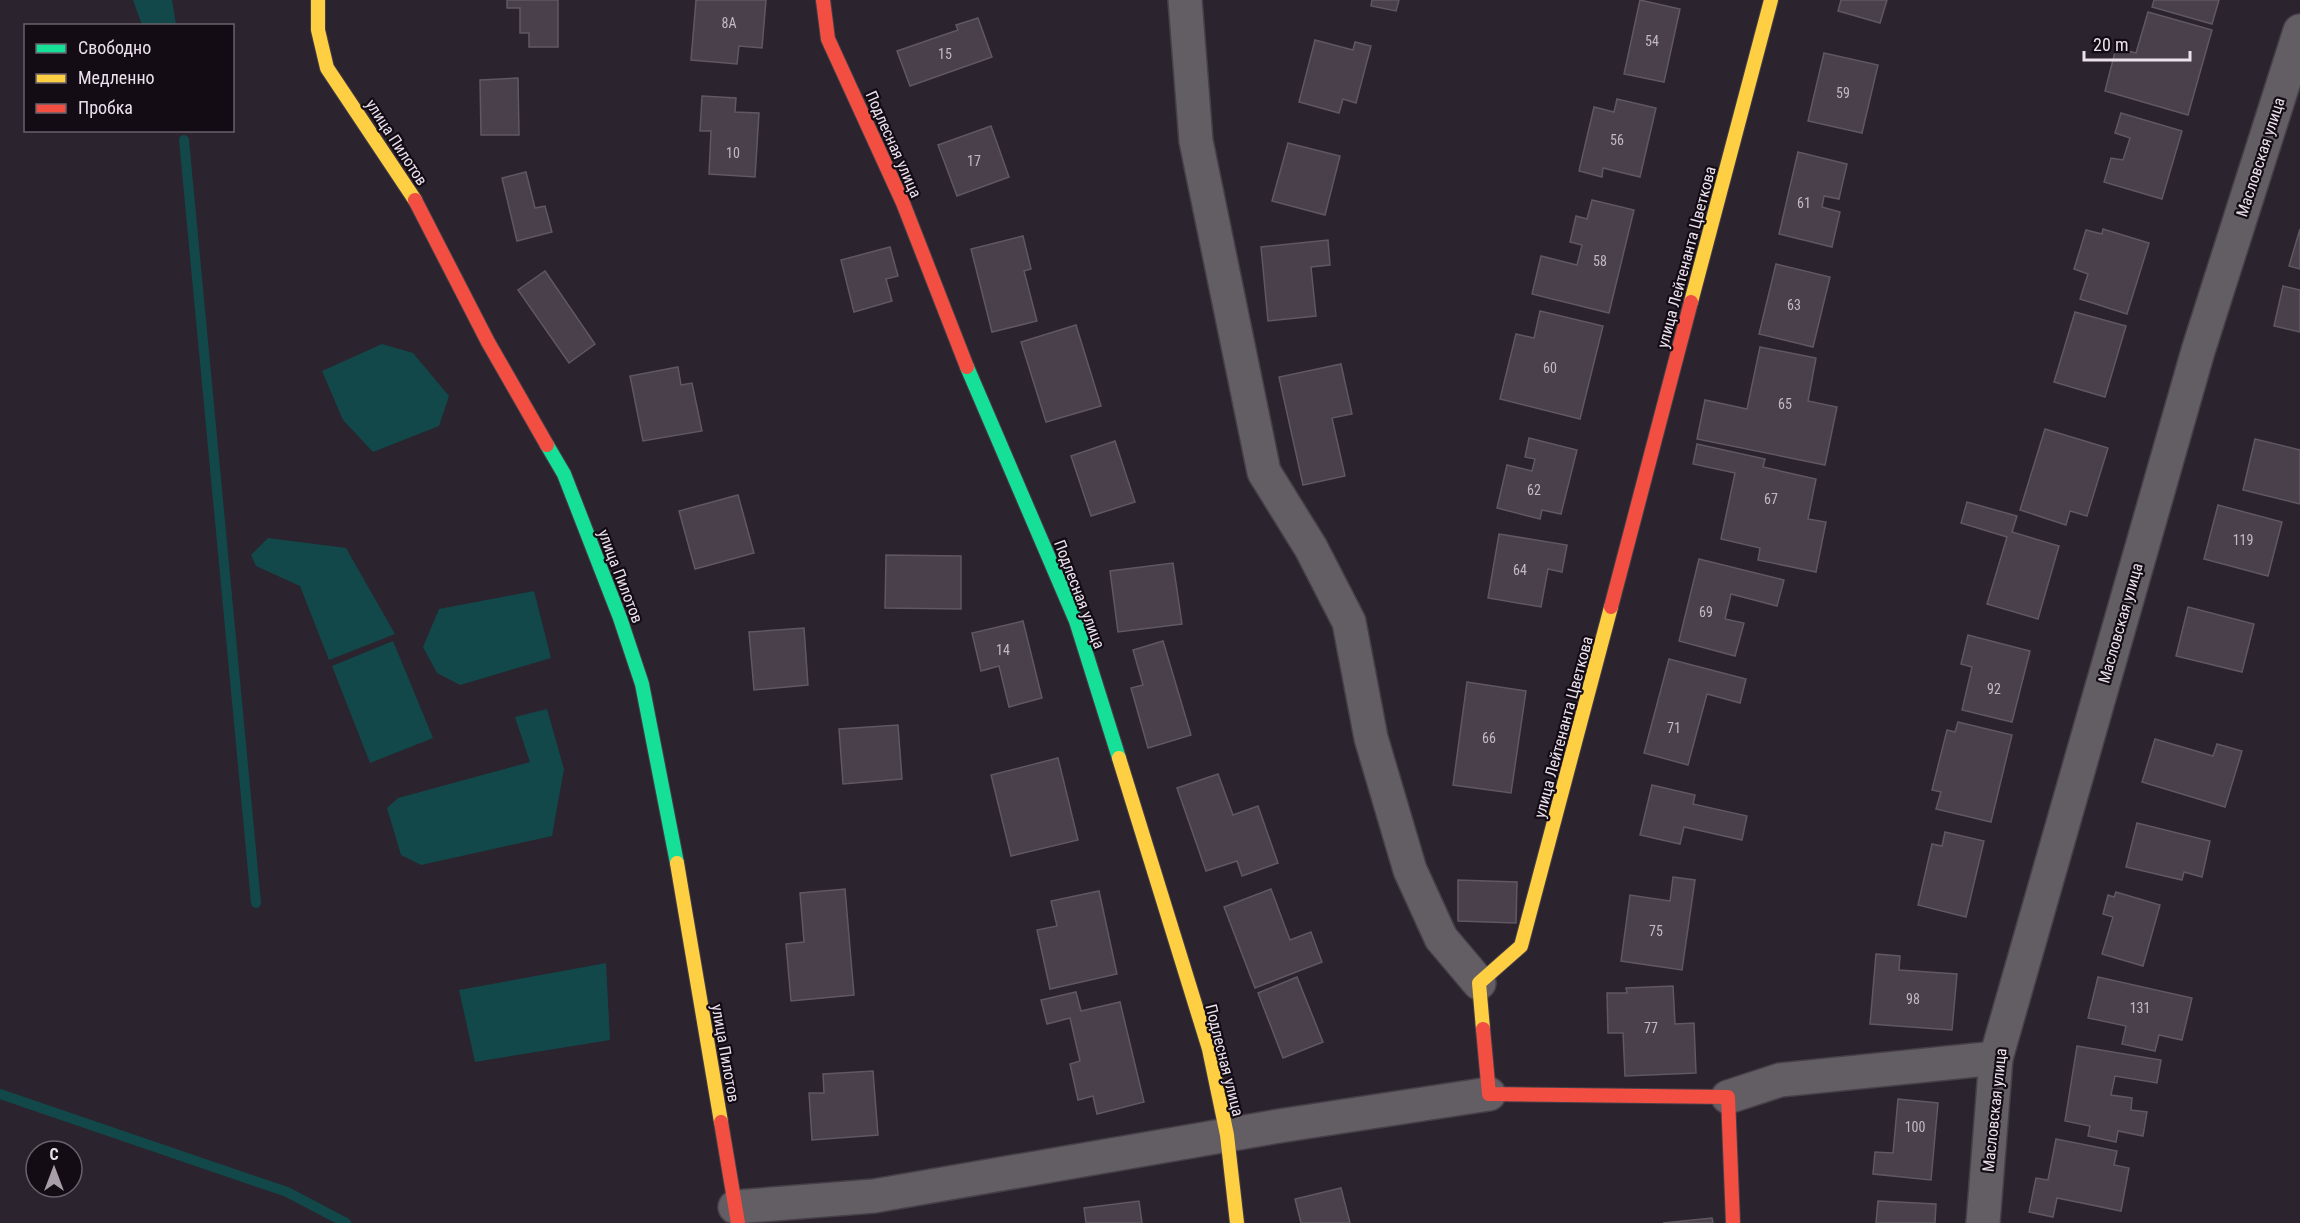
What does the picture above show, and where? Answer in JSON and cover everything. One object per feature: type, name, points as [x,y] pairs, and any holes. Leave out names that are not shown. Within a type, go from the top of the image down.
[{"type":"street","name":"улица Пилотов","points":[[318,0],[318,30],[327,68],[400,174],[434,234],[488,342],[564,474],[620,618],[642,684],[670,820],[737,1215]]},
{"type":"street","name":"Подлесная улица","points":[[823,0],[828,39],[903,203],[949,325],[1076,621],[1209,1049],[1227,1135],[1237,1223]]},
{"type":"street","points":[[1185,0],[1196,141],[1264,472],[1311,548],[1348,622],[1371,738],[1410,870],[1441,938],[1479,983],[1489,1094]]},
{"type":"street","name":"улица Лейтенанта Цветкова","points":[[1479,983],[1521,946],[1771,0]]},
{"type":"street","name":"Масловская улица","points":[[1983,1223],[1996,1058],[2198,351],[2300,31]]},
{"type":"street","points":[[737,1215],[874,1196],[1227,1135],[1489,1094],[1728,1097],[1780,1080],[1996,1058]]},
{"type":"street","points":[[1728,1097],[1733,1223]]},
{"type":"shaded area","points":[[133,0],[172,0],[176,24],[142,24]]},
{"type":"shaded area","points":[[382,344],[413,353],[449,396],[439,426],[373,452],[343,420],[322,371]]},
{"type":"shaded area","points":[[268,538],[346,548],[395,634],[329,660],[300,586],[256,566],[251,555]]},
{"type":"shaded area","points":[[534,591],[551,658],[460,685],[437,673],[423,647],[439,609]]},
{"type":"shaded area","points":[[393,641],[433,738],[370,763],[332,666]]},
{"type":"shaded area","points":[[547,709],[564,769],[552,836],[421,865],[401,855],[387,808],[398,798],[530,762],[515,717]]},
{"type":"shaded area","points":[[606,963],[610,1040],[475,1062],[459,990]]},
{"type":"building","points":[[507,0],[558,0],[558,47],[529,47],[529,33],[520,33],[520,8],[507,8]]},
{"type":"building","points":[[696,0],[766,0],[762,48],[739,46],[737,64],[691,60]]},
{"type":"building","points":[[1372,0],[1399,0],[1396,11],[1371,6]]},
{"type":"building","points":[[1640,0],[1680,9],[1664,82],[1624,74]]},
{"type":"building","points":[[1841,0],[1887,0],[1880,23],[1838,11]]},
{"type":"building","points":[[2154,0],[2219,0],[2212,24],[2152,7]]},
{"type":"building","points":[[2148,12],[2212,30],[2188,115],[2105,91],[2116,48],[2136,53]]},
{"type":"building","points":[[978,18],[992,57],[910,86],[897,51],[958,30],[956,25]]},
{"type":"building","points":[[1315,40],[1353,50],[1355,42],[1371,46],[1356,103],[1343,99],[1339,113],[1299,102]]},
{"type":"building","points":[[1824,53],[1878,65],[1862,133],[1808,121]]},
{"type":"building","points":[[518,78],[519,135],[481,135],[480,80]]},
{"type":"building","points":[[702,96],[736,98],[735,112],[759,113],[755,177],[709,174],[711,131],[700,131]]},
{"type":"building","points":[[1617,99],[1656,108],[1640,177],[1603,168],[1602,177],[1579,171],[1594,107],[1614,112]]},
{"type":"building","points":[[2121,113],[2182,131],[2162,199],[2104,182],[2111,158],[2123,160],[2130,138],[2115,133]]},
{"type":"building","points":[[991,126],[1009,177],[957,196],[938,145]]},
{"type":"building","points":[[1288,143],[1340,156],[1325,215],[1272,201]]},
{"type":"building","points":[[1798,152],[1847,164],[1839,199],[1824,196],[1822,207],[1840,212],[1832,247],[1779,234]]},
{"type":"building","points":[[526,172],[535,208],[545,206],[552,232],[517,241],[502,178]]},
{"type":"building","points":[[1592,200],[1634,210],[1609,313],[1532,294],[1541,256],[1577,265],[1582,245],[1570,242],[1576,216],[1587,219]]},
{"type":"building","points":[[2103,229],[2149,243],[2127,314],[2080,299],[2088,274],[2074,269],[2086,230],[2102,234]]},
{"type":"building","points":[[2300,229],[2300,269],[2289,266]]},
{"type":"building","points":[[1023,236],[1031,269],[1024,271],[1037,321],[992,332],[971,249]]},
{"type":"building","points":[[1328,240],[1330,265],[1311,267],[1316,316],[1268,321],[1261,247]]},
{"type":"building","points":[[890,247],[898,276],[886,279],[892,301],[854,312],[841,260]]},
{"type":"building","points":[[1776,264],[1830,277],[1813,347],[1759,334]]},
{"type":"building","points":[[545,271],[595,344],[569,363],[518,290]]},
{"type":"building","points":[[2283,286],[2300,290],[2300,332],[2274,326]]},
{"type":"building","points":[[1540,311],[1603,326],[1580,419],[1500,399],[1516,334],[1534,338]]},
{"type":"building","points":[[2075,312],[2126,326],[2105,397],[2054,382]]},
{"type":"building","points":[[1076,325],[1101,406],[1046,422],[1021,342]]},
{"type":"building","points":[[1760,347],[1816,358],[1808,401],[1837,407],[1825,465],[1697,439],[1705,400],[1747,409]]},
{"type":"building","points":[[1341,364],[1352,414],[1332,418],[1345,476],[1303,485],[1279,377]]},
{"type":"building","points":[[678,367],[681,385],[692,383],[702,431],[643,441],[630,376]]},
{"type":"building","points":[[2045,429],[2108,448],[2087,516],[2070,511],[2066,525],[2020,510]]},
{"type":"building","points":[[1529,438],[1577,450],[1561,514],[1542,510],[1540,519],[1497,508],[1507,465],[1532,471],[1535,459],[1525,457]]},
{"type":"building","points":[[2255,439],[2300,450],[2300,504],[2243,490]]},
{"type":"building","points":[[1115,441],[1135,502],[1091,516],[1071,456]]},
{"type":"building","points":[[1697,444],[1765,459],[1763,467],[1816,479],[1808,519],[1826,522],[1816,572],[1758,560],[1760,548],[1721,539],[1735,473],[1693,464]]},
{"type":"building","points":[[738,495],[754,553],[695,569],[679,511]]},
{"type":"building","points":[[1967,502],[2017,516],[2012,532],[2059,546],[2038,619],[1987,604],[2007,537],[1961,523]]},
{"type":"building","points":[[2218,505],[2282,522],[2268,576],[2204,559]]},
{"type":"building","points":[[1499,534],[1567,545],[1562,572],[1548,569],[1541,607],[1488,598]]},
{"type":"building","points":[[886,555],[961,556],[961,609],[885,608]]},
{"type":"building","points":[[1699,559],[1784,580],[1777,606],[1731,594],[1725,619],[1744,623],[1735,656],[1679,641]]},
{"type":"building","points":[[1173,563],[1182,624],[1118,632],[1110,571]]},
{"type":"building","points":[[2188,607],[2254,624],[2242,672],[2176,656]]},
{"type":"building","points":[[1023,621],[1042,698],[1009,707],[999,666],[981,671],[972,633]]},
{"type":"building","points":[[804,628],[808,685],[754,690],[749,632]]},
{"type":"building","points":[[1968,635],[2030,651],[2012,722],[1962,710],[1972,667],[1961,664]]},
{"type":"building","points":[[1163,641],[1191,735],[1148,748],[1131,688],[1143,685],[1133,650]]},
{"type":"building","points":[[1669,659],[1746,679],[1740,703],[1707,694],[1688,765],[1644,753]]},
{"type":"building","points":[[1467,682],[1526,691],[1511,793],[1453,785]]},
{"type":"building","points":[[1958,722],[2012,735],[1991,822],[1936,809],[1941,792],[1932,790],[1947,730],[1955,732]]},
{"type":"building","points":[[898,725],[902,779],[843,784],[839,729]]},
{"type":"building","points":[[2155,739],[2213,756],[2217,744],[2242,751],[2225,807],[2142,782]]},
{"type":"building","points":[[1058,758],[1078,840],[1011,856],[991,775]]},
{"type":"building","points":[[1218,774],[1233,815],[1258,806],[1278,863],[1242,876],[1237,861],[1206,871],[1177,788]]},
{"type":"building","points":[[1652,785],[1695,795],[1693,804],[1747,816],[1742,840],[1684,827],[1680,844],[1640,835]]},
{"type":"building","points":[[2137,823],[2210,841],[2202,877],[2184,872],[2182,880],[2126,867]]},
{"type":"building","points":[[1945,832],[1984,841],[1966,917],[1918,905],[1932,844],[1942,846]]},
{"type":"building","points":[[1673,877],[1695,880],[1682,970],[1621,961],[1630,895],[1670,901]]},
{"type":"building","points":[[1458,880],[1517,882],[1516,923],[1458,921]]},
{"type":"building","points":[[845,889],[854,995],[791,1001],[786,944],[804,942],[800,893]]},
{"type":"building","points":[[1271,889],[1290,940],[1311,932],[1322,962],[1255,988],[1224,907]]},
{"type":"building","points":[[1099,891],[1117,974],[1050,989],[1037,930],[1057,926],[1051,901]]},
{"type":"building","points":[[2116,892],[2160,905],[2143,966],[2102,954],[2113,917],[2103,914],[2108,895],[2114,897]]},
{"type":"building","points":[[1876,954],[1900,956],[1899,970],[1957,974],[1952,1030],[1870,1024]]},
{"type":"building","points":[[1297,977],[1323,1042],[1283,1058],[1258,993]]},
{"type":"building","points":[[2098,977],[2192,998],[2182,1040],[2159,1035],[2155,1051],[2122,1044],[2126,1026],[2088,1018]]},
{"type":"building","points":[[1673,986],[1675,1024],[1694,1023],[1696,1073],[1625,1076],[1623,1033],[1608,1033],[1607,993],[1627,993],[1626,988]]},
{"type":"building","points":[[1076,992],[1081,1011],[1120,1002],[1144,1102],[1097,1114],[1093,1096],[1078,1100],[1070,1064],[1080,1061],[1070,1018],[1047,1024],[1041,1000]]},
{"type":"building","points":[[2077,1046],[2161,1060],[2157,1083],[2115,1076],[2111,1095],[2132,1098],[2131,1110],[2147,1112],[2143,1136],[2118,1131],[2116,1142],[2088,1136],[2090,1126],[2065,1121]]},
{"type":"building","points":[[873,1071],[878,1135],[812,1140],[809,1093],[824,1093],[823,1074]]},
{"type":"building","points":[[1898,1099],[1938,1103],[1931,1180],[1873,1174],[1875,1152],[1893,1153]]},
{"type":"building","points":[[2056,1139],[2117,1151],[2114,1165],[2129,1168],[2121,1211],[2057,1198],[2053,1217],[2029,1212],[2036,1178],[2048,1180]]},
{"type":"building","points":[[1341,1188],[1350,1223],[1301,1223],[1295,1199]]},
{"type":"building","points":[[1139,1201],[1142,1223],[1086,1223],[1084,1208]]},
{"type":"building","points":[[1878,1201],[1936,1204],[1935,1223],[1876,1223]]},
{"type":"building","points":[[1712,1218],[1713,1223],[1663,1223]]},
{"type":"waterway","points":[[184,140],[256,903]]},
{"type":"waterway","points":[[0,1094],[287,1192],[346,1223]]},
{"type":"traffic: fast","points":[[967,367],[1076,621],[1119,758]]},
{"type":"traffic: fast","points":[[547,445],[564,474],[620,618],[642,684],[677,863]]},
{"type":"traffic: slow","points":[[318,0],[318,30],[327,68],[415,200]]},
{"type":"traffic: slow","points":[[1691,302],[1771,0]]},
{"type":"traffic: slow","points":[[1483,1029],[1479,983],[1521,946],[1611,607]]},
{"type":"traffic: slow","points":[[1119,758],[1209,1049],[1227,1135],[1237,1223]]},
{"type":"traffic: slow","points":[[677,863],[721,1122]]},
{"type":"traffic: jam","points":[[823,0],[828,39],[903,203],[967,367]]},
{"type":"traffic: jam","points":[[415,200],[488,342],[547,445]]},
{"type":"traffic: jam","points":[[1611,607],[1691,302]]},
{"type":"traffic: jam","points":[[1483,1029],[1489,1094],[1728,1097],[1733,1223]]},
{"type":"traffic: jam","points":[[721,1122],[738,1223]]}]
